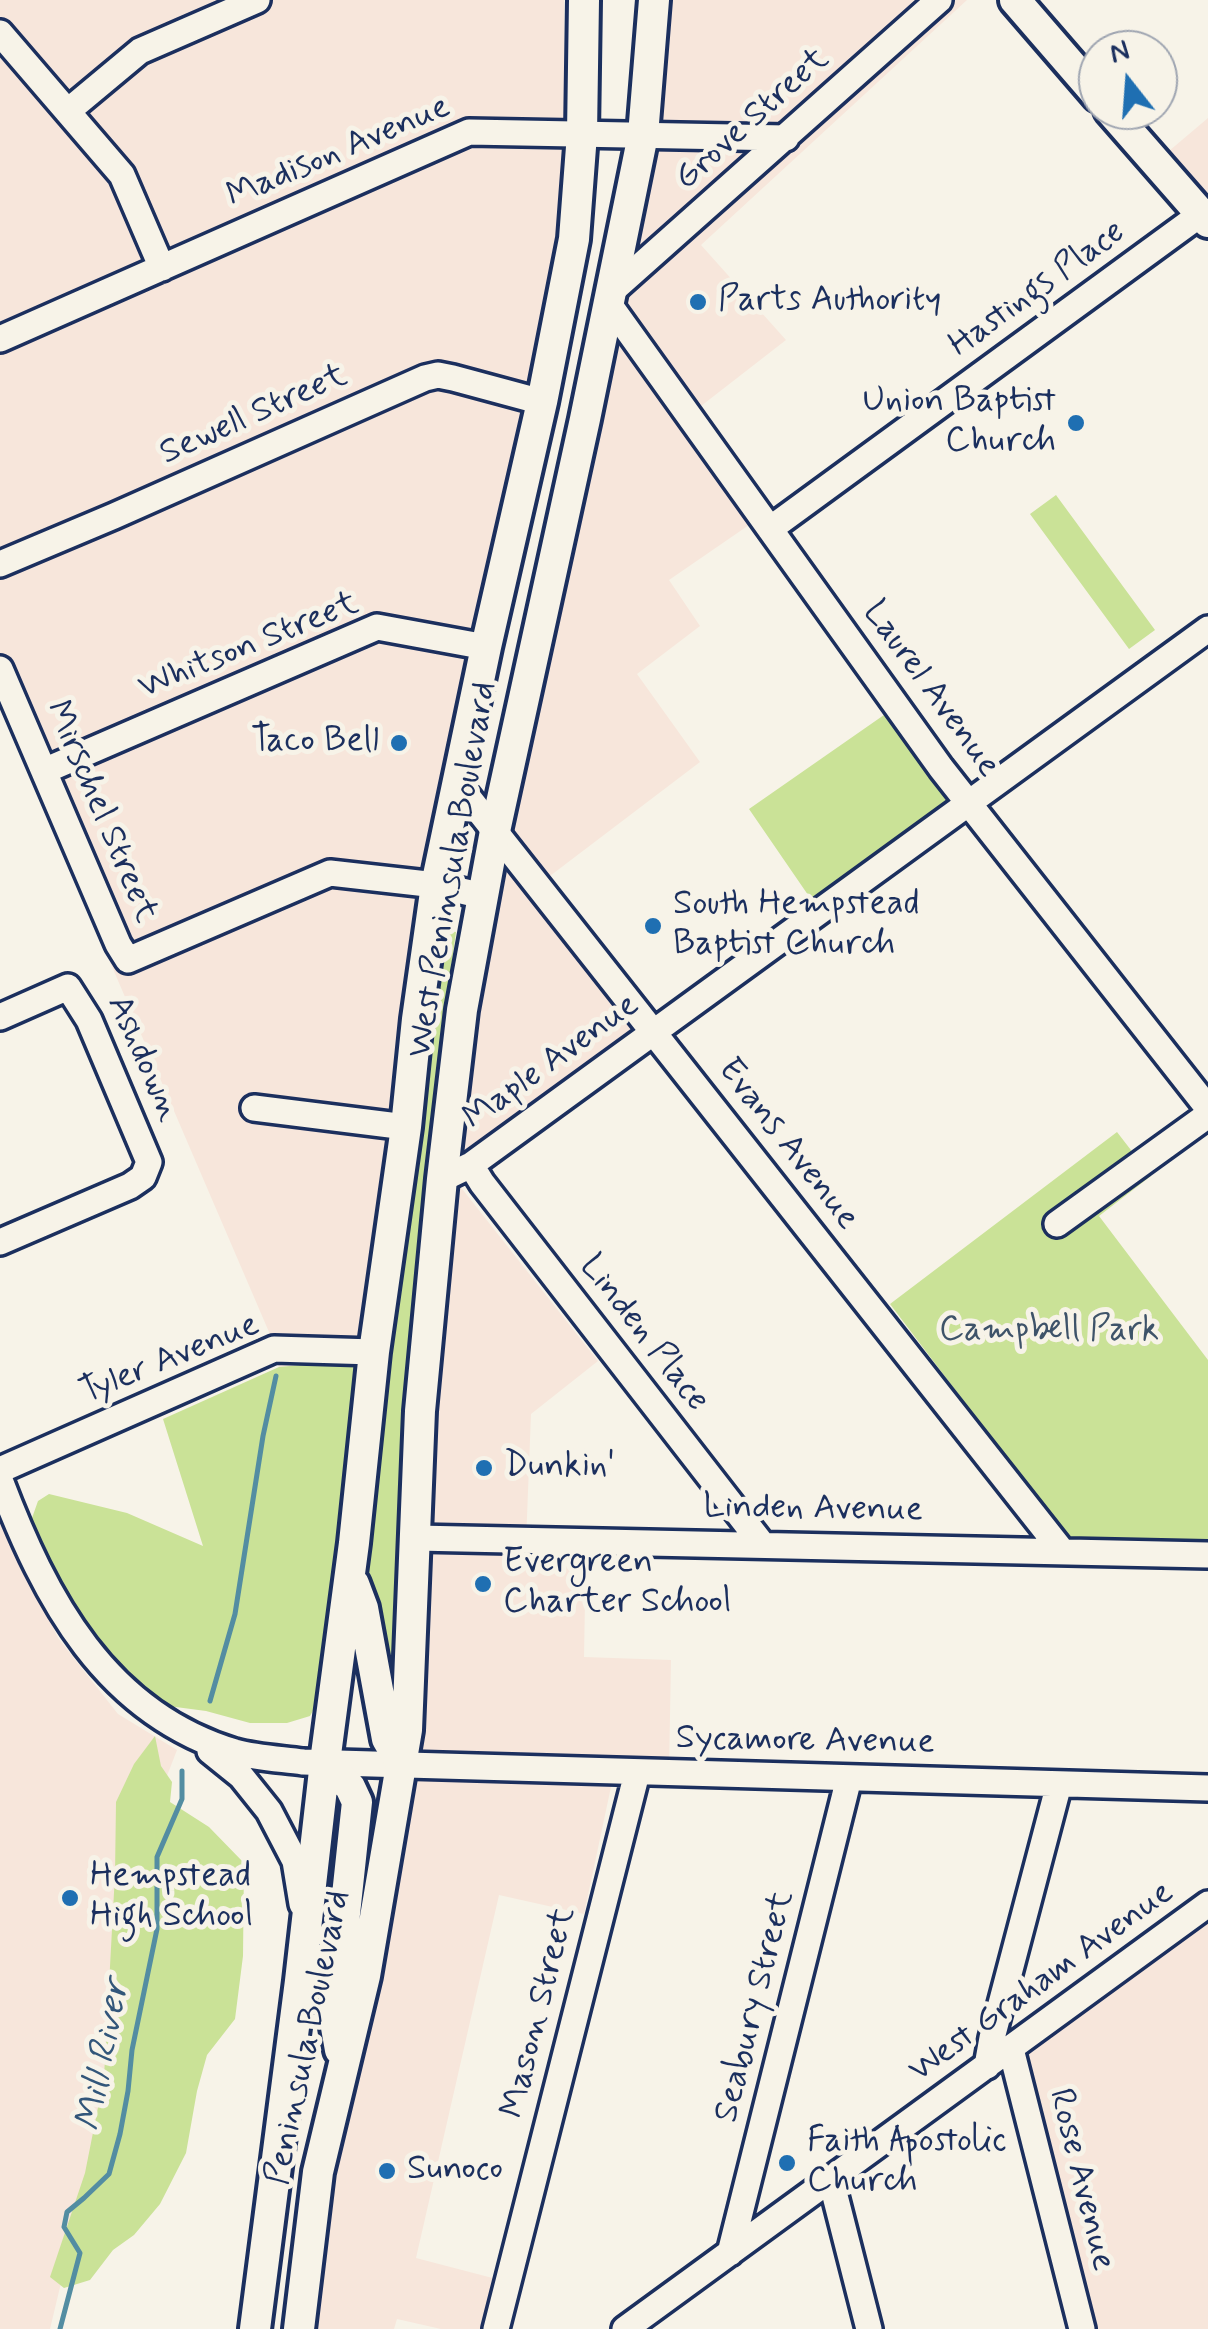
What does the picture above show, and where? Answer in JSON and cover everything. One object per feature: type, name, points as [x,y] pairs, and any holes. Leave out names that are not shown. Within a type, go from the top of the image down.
[{"type":"main road","name":"West Peninsula Boulevard","points":[[324,1762],[436,885],[574,240],[582,134],[584,0]]},
{"type":"main road","name":"West Peninsula Boulevard","points":[[401,1763],[407,1730],[420,1411],[462,1010],[495,831],[643,135],[654,0]]},
{"type":"main road","points":[[1014,0],[1078,73]]},
{"type":"main road","points":[[1128,130],[1205,218]]},
{"type":"main road","points":[[350,1574],[362,1608],[387,1739],[401,1763]]},
{"type":"main road","points":[[324,1762],[350,1787],[357,1802],[334,2016],[343,2066]]},
{"type":"main road","name":"Peninsula Boulevard","points":[[255,2329],[324,1762]]},
{"type":"main road","name":"Peninsula Boulevard","points":[[299,2329],[318,2172],[365,1976],[401,1763]]},
{"type":"street","points":[[68,111],[140,52],[257,0]]},
{"type":"street","name":"Grove Street","points":[[610,297],[939,0]]},
{"type":"street","points":[[0,33],[122,175],[162,268]]},
{"type":"street","name":"Madison Avenue","points":[[0,338],[469,132],[786,138]]},
{"type":"street","name":"Hastings Place","points":[[770,528],[1205,218]]},
{"type":"street","name":"Laurel Avenue","points":[[610,297],[941,768],[1208,1112]]},
{"type":"street","name":"Sewell Street","points":[[0,564],[426,378],[453,378],[542,402]]},
{"type":"street","name":"Whitson Street","points":[[44,771],[377,626],[486,647]]},
{"type":"street","name":"Maple Avenue","points":[[442,1179],[471,1165],[1208,629]]},
{"type":"street","name":"Mirschel Street","points":[[0,669],[128,960],[330,873],[436,885]]},
{"type":"street","name":"Evans Avenue","points":[[457,783],[1062,1551]]},
{"type":"street","points":[[436,885],[483,896]]},
{"type":"street","name":"Ashdown","points":[[0,1017],[68,987],[90,1020],[150,1162],[143,1177],[130,1186],[0,1242]]},
{"type":"street","points":[[254,1108],[406,1127]]},
{"type":"street","points":[[1057,1224],[1208,1112]]},
{"type":"street","name":"Linden Place","points":[[471,1165],[762,1544]]},
{"type":"street","name":"Tyler Avenue","points":[[0,1470],[274,1349],[374,1352]]},
{"type":"street","points":[[0,1480],[32,1554],[74,1632],[102,1668],[156,1716],[190,1735],[241,1776],[269,1811],[295,1861],[306,1926]]},
{"type":"street","name":"Linden Avenue","points":[[416,1538],[1208,1555]]},
{"type":"street","name":"Sycamore Avenue","points":[[190,1735],[238,1753],[301,1762],[1208,1788]]},
{"type":"street","name":"Mason Street","points":[[496,2329],[637,1773]]},
{"type":"street","name":"Seabury Street","points":[[730,2252],[850,1778]]},
{"type":"street","points":[[988,2066],[1058,1784]]},
{"type":"street","name":"West Graham Avenue","points":[[626,2329],[653,2320],[730,2252],[1208,1904]]},
{"type":"street","name":"Rose Avenue","points":[[1011,2049],[1082,2329]]},
{"type":"street","points":[[831,2180],[869,2329]]},
{"type":"shaded area","points":[[0,0],[564,0],[564,241],[417,896],[365,1359],[279,1367],[269,1332],[0,706]]},
{"type":"shaded area","points":[[660,0],[967,0],[701,245],[786,340],[692,413],[765,514],[669,580],[700,626],[637,674],[700,762],[542,882],[653,1024],[448,1171],[598,1361],[531,1414],[526,1543],[586,1545],[584,1657],[671,1660],[669,1772],[615,1768],[584,1914],[499,1895],[416,2258],[504,2281],[493,2329],[441,2329],[397,2319],[394,2329],[302,2329],[384,1904],[447,1171]]},
{"type":"shaded area","points":[[1208,118],[1208,220],[1156,162]]},
{"type":"shaded area","name":"Hempstead High School","points":[[0,1512],[58,1638],[118,1714],[177,1750],[142,1840],[139,1956],[50,2329],[0,2329]]},
{"type":"shaded area","points":[[1208,1903],[1208,2329],[1083,2329],[1010,2045]]},
{"type":"green space","points":[[1056,495],[1155,630],[1129,649],[1030,514]]},
{"type":"green space","points":[[894,708],[964,803],[817,908],[749,809]]},
{"type":"green space","points":[[445,929],[456,932],[444,1020],[447,1059],[395,1718],[365,1574],[424,1066]]},
{"type":"green space","name":"Campbell Park","points":[[1117,1132],[1151,1176],[1099,1216],[1208,1360],[1208,1547],[1069,1540],[890,1304]]},
{"type":"green space","points":[[365,1359],[351,1439],[319,1700],[310,1716],[287,1723],[250,1723],[206,1711],[153,1704],[88,1642],[43,1563],[32,1518],[38,1501],[49,1494],[127,1513],[203,1546],[163,1419],[279,1367]]},
{"type":"green space","points":[[155,1736],[161,1766],[172,1782],[170,1802],[209,1827],[244,1863],[243,1956],[235,2019],[207,2055],[186,2153],[160,2204],[134,2235],[113,2250],[90,2280],[64,2288],[50,2277],[85,2173],[104,2077],[116,1802],[134,1764]]},
{"type":"waterway","points":[[210,1701],[235,1614],[276,1376]]},
{"type":"waterway","name":"Mill River","points":[[60,2329],[80,2253],[64,2227],[67,2212],[109,2174],[120,2134],[132,2050],[157,1929],[157,1857],[182,1799],[182,1771]]},
{"type":"place","name":"Parts Authority","points":[[698,302]]},
{"type":"place","name":"Union Baptist Church","points":[[1076,423]]},
{"type":"place","name":"Taco Bell","points":[[399,743]]},
{"type":"place","name":"South Hempstead Baptist Church","points":[[653,926]]},
{"type":"place","name":"Dunkin'","points":[[484,1468]]},
{"type":"place","name":"Evergreen Charter School","points":[[483,1584]]},
{"type":"place","name":"Hempstead High School","points":[[70,1898]]},
{"type":"place","name":"Faith Apostolic Church","points":[[787,2163]]},
{"type":"place","name":"Sunoco","points":[[387,2171]]}]
